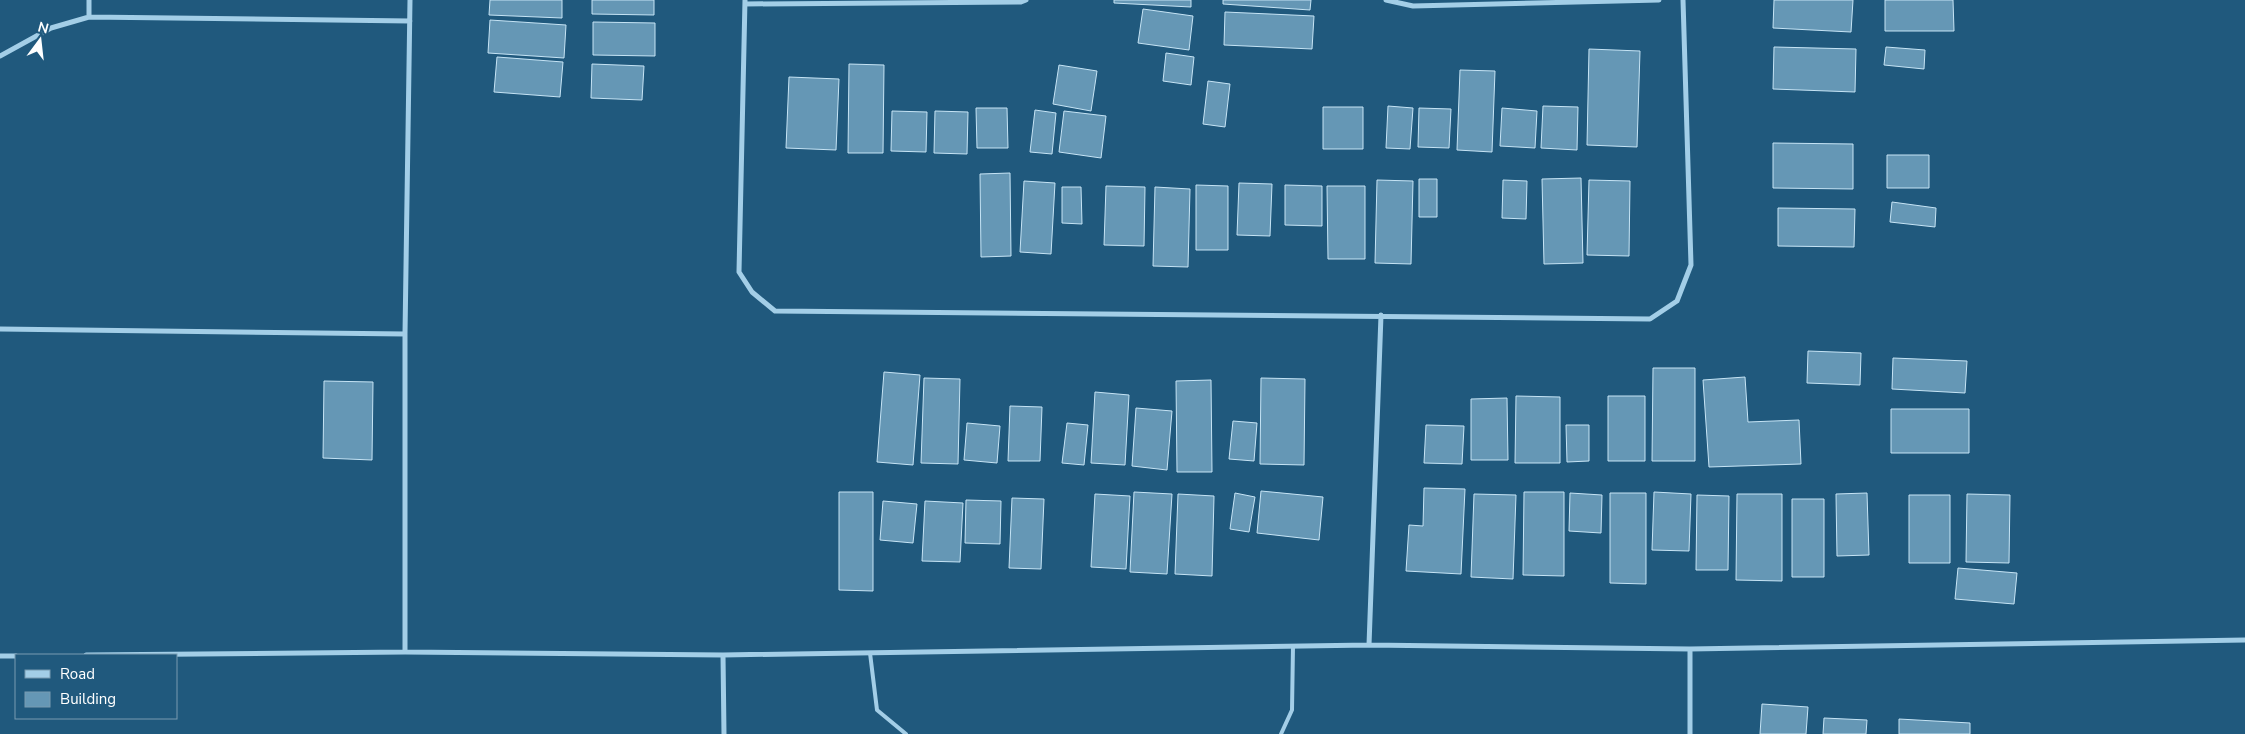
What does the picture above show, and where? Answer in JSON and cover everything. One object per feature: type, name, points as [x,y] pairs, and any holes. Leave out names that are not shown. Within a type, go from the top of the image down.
[{"type":"street","points":[[89,0],[89,16]]},
{"type":"street","points":[[405,652],[405,334],[410,0]]},
{"type":"street","points":[[1026,0],[1022,2],[745,2],[739,272],[752,292],[775,311],[1381,315],[1650,319],[1677,300],[1691,265],[1683,0]]},
{"type":"street","points":[[1386,0],[1413,6],[1659,0]]},
{"type":"street","points":[[0,56],[51,28],[89,16],[410,21]]},
{"type":"street","points":[[1369,644],[1381,315]]},
{"type":"street","points":[[0,329],[405,334]]},
{"type":"street","points":[[178,654],[405,652],[723,655],[1369,644],[1690,649],[2245,640]]},
{"type":"street","points":[[1690,649],[1690,734]]},
{"type":"street","points":[[723,655],[724,734]]},
{"type":"street","points":[[0,656],[15,656]]},
{"type":"lane","points":[[1282,734],[1292,710],[1293,646]]},
{"type":"lane","points":[[870,653],[877,710],[906,734]]},
{"type":"building","points":[[490,0],[562,0],[562,18],[489,15]]},
{"type":"building","points":[[592,0],[654,0],[654,15],[592,14]]},
{"type":"building","points":[[1114,0],[1191,0],[1191,7],[1114,3]]},
{"type":"building","points":[[1223,0],[1311,0],[1310,10],[1223,4]]},
{"type":"building","points":[[1774,0],[1853,0],[1851,32],[1773,28]]},
{"type":"building","points":[[1885,0],[1953,0],[1954,31],[1885,31]]},
{"type":"building","points":[[1143,9],[1193,16],[1189,50],[1138,43]]},
{"type":"building","points":[[1225,12],[1314,16],[1312,49],[1224,45]]},
{"type":"building","points":[[490,20],[566,25],[564,58],[488,53]]},
{"type":"building","points":[[593,22],[655,23],[655,56],[593,55]]},
{"type":"building","points":[[1774,47],[1856,49],[1855,92],[1773,89]]},
{"type":"building","points":[[1886,47],[1925,50],[1924,69],[1884,65]]},
{"type":"building","points":[[1589,49],[1640,51],[1637,147],[1587,145]]},
{"type":"building","points":[[1166,53],[1194,57],[1191,85],[1163,81]]},
{"type":"building","points":[[497,57],[563,62],[560,97],[494,92]]},
{"type":"building","points":[[592,64],[644,66],[642,100],[591,98]]},
{"type":"building","points":[[849,64],[884,65],[883,153],[848,153]]},
{"type":"building","points":[[1059,65],[1097,71],[1091,111],[1053,104]]},
{"type":"building","points":[[1460,70],[1495,71],[1492,152],[1457,150]]},
{"type":"building","points":[[789,77],[839,79],[836,150],[786,148]]},
{"type":"building","points":[[1208,81],[1230,84],[1225,127],[1203,124]]},
{"type":"building","points":[[1388,106],[1413,108],[1410,149],[1386,148]]},
{"type":"building","points":[[1543,106],[1578,107],[1577,150],[1541,148]]},
{"type":"building","points":[[1323,107],[1363,107],[1363,149],[1323,149]]},
{"type":"building","points":[[976,108],[1007,108],[1008,148],[977,148]]},
{"type":"building","points":[[1419,108],[1451,109],[1449,148],[1418,147]]},
{"type":"building","points":[[1502,108],[1537,111],[1535,148],[1500,146]]},
{"type":"building","points":[[1035,110],[1056,113],[1052,154],[1030,152]]},
{"type":"building","points":[[892,111],[927,112],[926,152],[891,151]]},
{"type":"building","points":[[935,111],[968,112],[967,154],[934,153]]},
{"type":"building","points":[[1064,111],[1106,116],[1101,158],[1059,152]]},
{"type":"building","points":[[1773,143],[1853,144],[1853,189],[1773,188]]},
{"type":"building","points":[[1887,155],[1929,155],[1929,188],[1887,188]]},
{"type":"building","points":[[1010,173],[1011,256],[981,257],[980,174]]},
{"type":"building","points":[[1581,178],[1583,263],[1544,264],[1542,179]]},
{"type":"building","points":[[1419,179],[1437,179],[1437,217],[1419,217]]},
{"type":"building","points":[[1377,180],[1413,181],[1411,264],[1375,263]]},
{"type":"building","points":[[1503,180],[1527,181],[1526,219],[1502,218]]},
{"type":"building","points":[[1589,180],[1630,181],[1629,256],[1587,255]]},
{"type":"building","points":[[1024,181],[1055,183],[1051,254],[1020,252]]},
{"type":"building","points":[[1239,183],[1272,184],[1270,236],[1237,235]]},
{"type":"building","points":[[1196,185],[1228,186],[1228,250],[1196,250]]},
{"type":"building","points":[[1285,185],[1322,186],[1322,226],[1285,225]]},
{"type":"building","points":[[1106,186],[1145,187],[1144,246],[1104,245]]},
{"type":"building","points":[[1327,186],[1365,186],[1365,259],[1328,259]]},
{"type":"building","points":[[1062,187],[1081,187],[1082,224],[1062,223]]},
{"type":"building","points":[[1155,187],[1190,189],[1188,267],[1153,266]]},
{"type":"building","points":[[1892,202],[1936,208],[1935,227],[1890,222]]},
{"type":"building","points":[[1778,208],[1855,209],[1854,247],[1778,246]]},
{"type":"building","points":[[1808,351],[1861,353],[1860,385],[1807,383]]},
{"type":"building","points":[[1893,358],[1967,361],[1965,393],[1892,389]]},
{"type":"building","points":[[1653,368],[1695,368],[1695,461],[1652,461]]},
{"type":"building","points":[[884,372],[920,375],[913,465],[877,462]]},
{"type":"building","points":[[1745,377],[1748,422],[1799,420],[1801,464],[1709,467],[1703,380]]},
{"type":"building","points":[[924,378],[960,379],[958,464],[921,463]]},
{"type":"building","points":[[1261,378],[1305,379],[1304,465],[1260,464]]},
{"type":"building","points":[[1211,380],[1212,472],[1177,472],[1176,381]]},
{"type":"building","points":[[324,381],[373,382],[372,460],[323,458]]},
{"type":"building","points":[[1095,392],[1129,395],[1125,465],[1091,463]]},
{"type":"building","points":[[1516,396],[1560,397],[1560,463],[1515,463]]},
{"type":"building","points":[[1608,396],[1645,396],[1645,461],[1608,461]]},
{"type":"building","points":[[1507,398],[1508,460],[1471,460],[1471,399]]},
{"type":"building","points":[[1010,406],[1042,407],[1040,461],[1008,461]]},
{"type":"building","points":[[1136,408],[1172,411],[1167,470],[1132,466]]},
{"type":"building","points":[[1891,409],[1969,409],[1969,453],[1891,453]]},
{"type":"building","points":[[1233,421],[1257,423],[1254,461],[1229,459]]},
{"type":"building","points":[[967,423],[1000,426],[997,463],[964,460]]},
{"type":"building","points":[[1067,423],[1088,425],[1084,465],[1062,463]]},
{"type":"building","points":[[1426,425],[1464,426],[1462,464],[1424,463]]},
{"type":"building","points":[[1566,425],[1589,425],[1589,461],[1567,462]]},
{"type":"building","points":[[1424,488],[1465,489],[1461,574],[1406,571],[1409,525],[1423,526]]},
{"type":"building","points":[[1261,491],[1323,497],[1319,540],[1257,533]]},
{"type":"building","points":[[839,492],[873,492],[873,591],[839,590]]},
{"type":"building","points":[[1134,492],[1172,494],[1167,574],[1130,572]]},
{"type":"building","points":[[1524,492],[1564,492],[1564,576],[1523,575]]},
{"type":"building","points":[[1654,492],[1691,494],[1689,551],[1652,550]]},
{"type":"building","points":[[1235,493],[1255,497],[1249,532],[1230,529]]},
{"type":"building","points":[[1570,493],[1602,495],[1601,533],[1569,531]]},
{"type":"building","points":[[1610,493],[1646,493],[1646,584],[1610,583]]},
{"type":"building","points":[[1867,493],[1869,555],[1837,556],[1836,494]]},
{"type":"building","points":[[1095,494],[1130,496],[1126,569],[1091,567]]},
{"type":"building","points":[[1178,494],[1214,496],[1212,576],[1175,574]]},
{"type":"building","points":[[1474,494],[1516,495],[1513,579],[1471,577]]},
{"type":"building","points":[[1737,494],[1782,494],[1782,581],[1736,580]]},
{"type":"building","points":[[1967,494],[2010,495],[2009,563],[1966,562]]},
{"type":"building","points":[[1697,495],[1729,496],[1728,570],[1696,570]]},
{"type":"building","points":[[1909,495],[1950,495],[1950,563],[1909,563]]},
{"type":"building","points":[[1012,498],[1044,499],[1041,569],[1009,568]]},
{"type":"building","points":[[1792,499],[1824,499],[1824,577],[1792,577]]},
{"type":"building","points":[[966,500],[1001,501],[1000,544],[965,543]]},
{"type":"building","points":[[883,501],[917,504],[913,543],[880,540]]},
{"type":"building","points":[[925,501],[963,503],[960,562],[922,561]]},
{"type":"building","points":[[1958,568],[2017,573],[2014,604],[1955,599]]},
{"type":"building","points":[[1762,704],[1808,707],[1806,734],[1760,734]]},
{"type":"building","points":[[1824,718],[1867,720],[1866,734],[1823,734]]},
{"type":"building","points":[[1899,719],[1970,723],[1970,734],[1899,734]]}]
